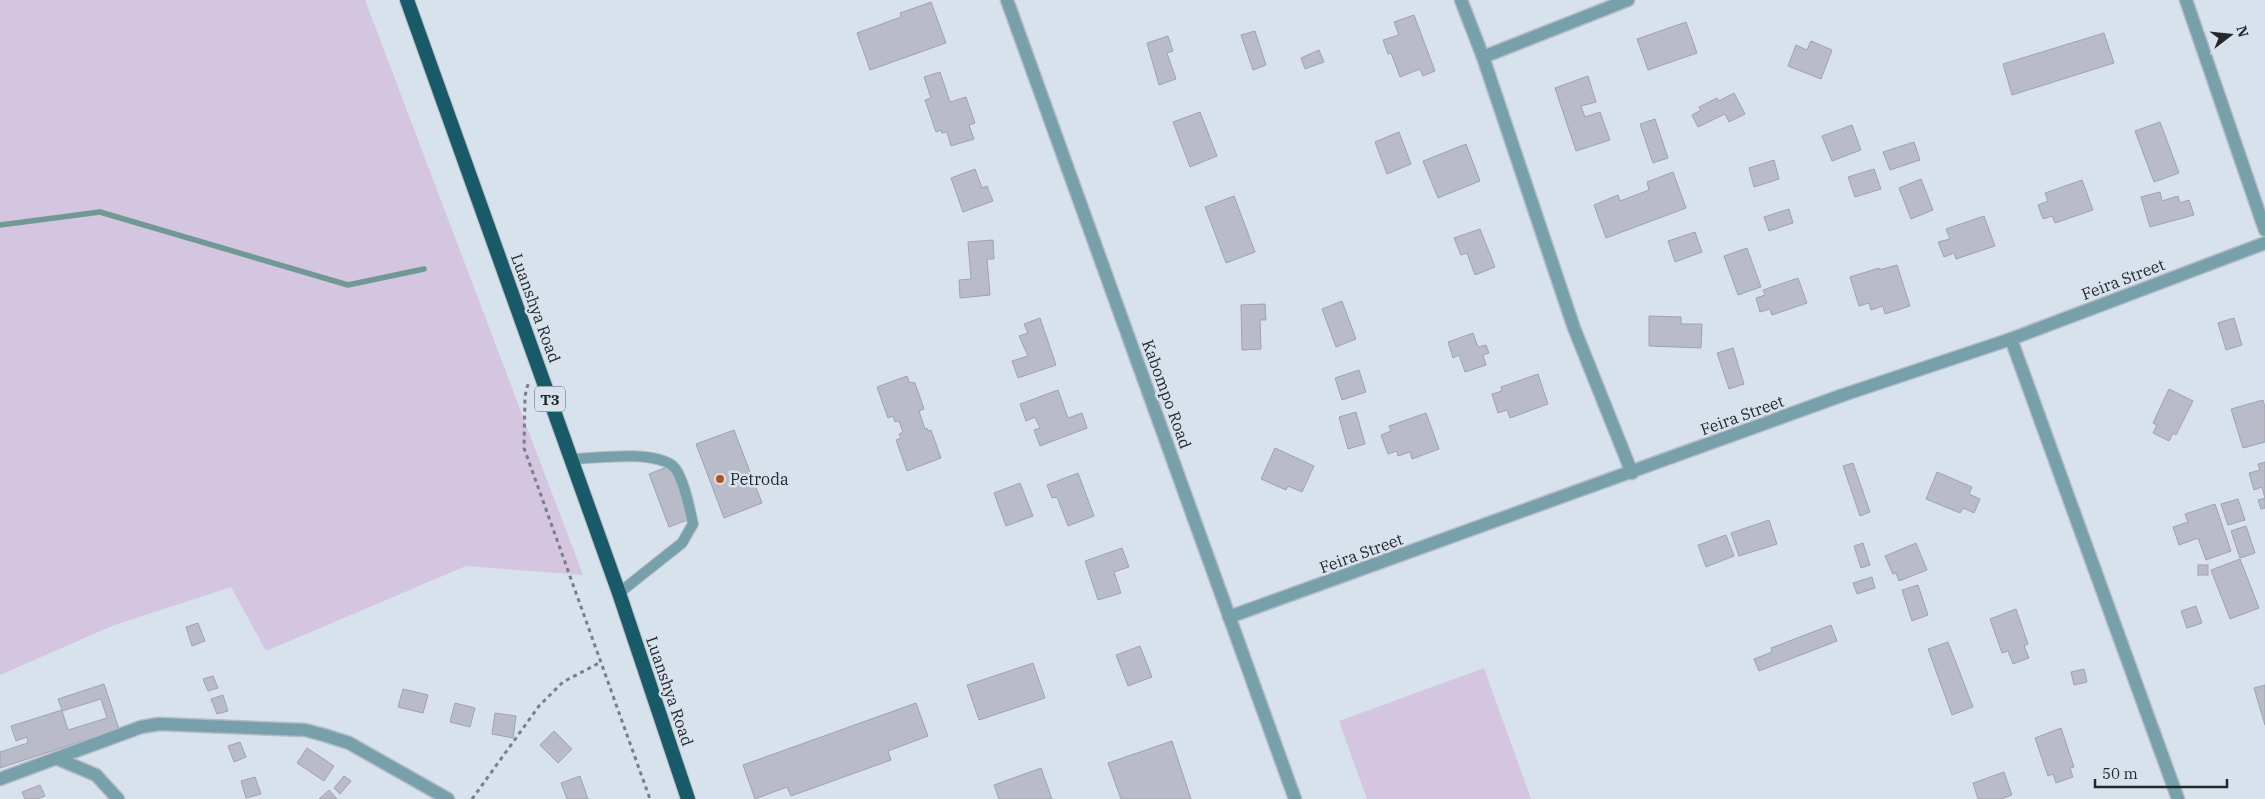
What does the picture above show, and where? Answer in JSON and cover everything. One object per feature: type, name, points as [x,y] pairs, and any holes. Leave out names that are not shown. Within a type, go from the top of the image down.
[{"type":"highway","name":"Luanshya Road","points":[[407,0],[619,593],[688,799]]},
{"type":"street","name":"Kabompo Road","points":[[1007,0],[1295,799]]},
{"type":"street","points":[[1461,0],[1483,57],[1574,328],[1632,473]]},
{"type":"street","points":[[1483,57],[1628,0]]},
{"type":"street","points":[[2186,0],[2265,230]]},
{"type":"street","name":"Feira Street","points":[[1229,618],[1843,395],[2011,339],[2265,243]]},
{"type":"street","points":[[2011,339],[2178,799]]},
{"type":"street","points":[[0,779],[141,727],[159,724],[305,730],[348,743],[448,799]]},
{"type":"street","points":[[58,759],[96,775],[118,799]]},
{"type":"lane","points":[[571,459],[657,458],[674,467],[687,495],[693,524],[682,543],[619,593]]},
{"type":"path","points":[[534,354],[525,396],[524,448],[650,799]]},
{"type":"path","points":[[472,799],[539,706],[563,682],[601,662]]},
{"type":"shaded area","points":[[0,0],[365,0],[583,575],[466,566],[266,651],[231,587],[112,626],[0,675]]},
{"type":"shaded area","points":[[1484,668],[1531,799],[1367,799],[1339,721]]},
{"type":"building","points":[[931,2],[946,43],[870,70],[857,33],[901,17],[900,13]]},
{"type":"building","points":[[1414,15],[1435,71],[1423,76],[1420,69],[1400,77],[1391,53],[1388,54],[1383,40],[1399,35],[1394,22]]},
{"type":"building","points":[[1686,22],[1697,53],[1648,70],[1637,39]]},
{"type":"building","points":[[1255,31],[1266,65],[1253,70],[1241,35]]},
{"type":"building","points":[[2104,33],[2114,63],[2012,95],[2003,64]]},
{"type":"building","points":[[1168,36],[1173,51],[1167,53],[1176,79],[1159,85],[1147,43]]},
{"type":"building","points":[[1811,41],[1832,50],[1821,79],[1788,66],[1796,45],[1807,50]]},
{"type":"building","points":[[1319,50],[1324,62],[1305,69],[1301,58]]},
{"type":"building","points":[[940,72],[950,102],[966,97],[975,123],[969,125],[974,139],[951,146],[947,132],[942,133],[941,130],[936,132],[925,100],[931,98],[924,77]]},
{"type":"building","points":[[1588,76],[1596,102],[1581,106],[1585,117],[1600,112],[1610,140],[1576,151],[1555,88]]},
{"type":"building","points":[[1734,93],[1745,114],[1729,122],[1725,114],[1698,127],[1692,115],[1701,110],[1699,107],[1717,98],[1719,101]]},
{"type":"building","points":[[1200,112],[1217,156],[1190,167],[1173,122]]},
{"type":"building","points":[[1655,119],[1668,158],[1653,163],[1640,124]]},
{"type":"building","points":[[2160,122],[2179,173],[2154,182],[2135,131]]},
{"type":"building","points":[[1852,125],[1861,150],[1832,161],[1822,136]]},
{"type":"building","points":[[1399,132],[1411,164],[1387,174],[1375,142]]},
{"type":"building","points":[[1914,142],[1920,160],[1890,170],[1883,152]]},
{"type":"building","points":[[1466,144],[1480,181],[1438,198],[1423,161]]},
{"type":"building","points":[[1774,160],[1779,179],[1754,187],[1749,168]]},
{"type":"building","points":[[975,169],[982,188],[987,186],[993,201],[963,212],[951,178]]},
{"type":"building","points":[[1874,169],[1881,189],[1855,197],[1848,177]]},
{"type":"building","points":[[1673,172],[1686,208],[1606,238],[1594,205],[1618,195],[1620,201],[1649,190],[1647,182]]},
{"type":"building","points":[[1921,179],[1933,210],[1911,219],[1899,188]]},
{"type":"building","points":[[2082,180],[2093,210],[2055,223],[2052,216],[2043,219],[2038,205],[2048,201],[2045,193]]},
{"type":"building","points":[[2160,192],[2162,201],[2178,196],[2180,203],[2189,200],[2194,215],[2150,227],[2141,197]]},
{"type":"building","points":[[1234,196],[1255,252],[1226,263],[1205,207]]},
{"type":"building","points":[[1789,209],[1793,223],[1769,231],[1764,217]]},
{"type":"building","points":[[1984,216],[1995,246],[1956,259],[1954,253],[1944,257],[1938,242],[1950,239],[1946,229]]},
{"type":"building","points":[[1480,229],[1495,267],[1475,275],[1467,253],[1461,255],[1454,238]]},
{"type":"building","points":[[1695,232],[1702,252],[1675,262],[1668,241]]},
{"type":"building","points":[[993,240],[994,259],[987,259],[990,295],[960,298],[959,280],[971,279],[968,242]]},
{"type":"building","points":[[1747,248],[1761,287],[1738,295],[1724,256]]},
{"type":"building","points":[[1897,265],[1910,306],[1885,314],[1883,306],[1871,310],[1869,303],[1859,306],[1850,277],[1879,268],[1879,270]]},
{"type":"building","points":[[1798,278],[1807,303],[1772,315],[1770,309],[1760,312],[1756,298],[1765,295],[1763,290]]},
{"type":"building","points":[[1342,301],[1356,339],[1336,347],[1322,309]]},
{"type":"building","points":[[1265,304],[1266,320],[1260,320],[1261,349],[1242,350],[1241,305]]},
{"type":"building","points":[[1649,316],[1681,317],[1681,324],[1702,324],[1701,348],[1649,346]]},
{"type":"building","points":[[1040,318],[1056,365],[1018,378],[1012,361],[1028,356],[1019,336],[1028,333],[1024,324]]},
{"type":"building","points":[[2234,318],[2242,345],[2226,350],[2218,323]]},
{"type":"building","points":[[1473,333],[1478,347],[1486,345],[1489,353],[1483,355],[1486,365],[1465,372],[1459,355],[1453,358],[1448,342]]},
{"type":"building","points":[[1733,348],[1744,384],[1729,389],[1717,353]]},
{"type":"building","points":[[1359,370],[1366,392],[1342,400],[1335,378]]},
{"type":"building","points":[[1538,374],[1548,404],[1510,418],[1507,410],[1498,413],[1492,394],[1502,391],[1501,387]]},
{"type":"building","points":[[907,376],[909,382],[915,383],[924,409],[919,411],[925,429],[931,430],[941,458],[907,471],[896,440],[901,438],[899,434],[903,432],[899,421],[895,422],[893,416],[888,418],[877,387]]},
{"type":"building","points":[[2169,389],[2193,401],[2176,435],[2173,433],[2169,441],[2153,433],[2157,425],[2153,423]]},
{"type":"building","points":[[1058,390],[1068,418],[1082,413],[1087,428],[1040,446],[1034,430],[1040,428],[1035,417],[1026,421],[1020,404]]},
{"type":"building","points":[[2263,400],[2265,407],[2265,442],[2243,448],[2231,409]]},
{"type":"building","points":[[1356,412],[1365,444],[1348,449],[1339,417]]},
{"type":"building","points":[[1426,413],[1439,449],[1412,459],[1410,452],[1398,456],[1397,451],[1388,454],[1381,435],[1391,431],[1389,426]]},
{"type":"building","points":[[734,430],[762,503],[724,518],[696,444]]},
{"type":"building","points":[[1275,448],[1314,466],[1302,492],[1288,486],[1286,490],[1261,479]]},
{"type":"building","points":[[2265,462],[2265,498],[2262,487],[2254,490],[2249,473],[2260,470],[2258,464]]},
{"type":"building","points":[[1853,463],[1870,512],[1860,516],[1843,466]]},
{"type":"building","points":[[670,466],[690,519],[669,527],[649,474]]},
{"type":"building","points":[[1937,472],[1972,487],[1969,494],[1980,499],[1974,513],[1963,508],[1960,513],[1926,499]]},
{"type":"building","points":[[1078,473],[1094,516],[1068,526],[1057,497],[1052,498],[1047,485]]},
{"type":"building","points":[[1020,483],[1033,516],[1006,526],[994,493]]},
{"type":"building","points":[[2265,498],[2265,508],[2261,509],[2258,500]]},
{"type":"building","points":[[2238,499],[2245,520],[2228,525],[2221,504]]},
{"type":"building","points":[[2215,504],[2231,551],[2206,560],[2198,538],[2179,545],[2173,527],[2188,522],[2185,514]]},
{"type":"building","points":[[1769,520],[1777,544],[1739,556],[1731,533]]},
{"type":"building","points":[[2246,526],[2255,553],[2240,558],[2231,531]]},
{"type":"building","points":[[1726,535],[1734,556],[1706,567],[1698,545]]},
{"type":"building","points":[[1863,543],[1870,565],[1861,568],[1854,546]]},
{"type":"building","points":[[1916,543],[1927,570],[1899,581],[1896,573],[1893,574],[1885,556]]},
{"type":"building","points":[[1122,548],[1129,567],[1114,572],[1121,593],[1098,600],[1085,561]]},
{"type":"building","points":[[2240,559],[2259,608],[2230,619],[2211,570]]},
{"type":"building","points":[[2198,565],[2208,565],[2208,575],[2198,575]]},
{"type":"building","points":[[1872,577],[1875,588],[1857,594],[1853,583]]},
{"type":"building","points":[[1918,585],[1928,615],[1912,621],[1902,590]]},
{"type":"building","points":[[2196,606],[2202,623],[2187,628],[2181,611]]},
{"type":"building","points":[[2016,609],[2028,644],[2024,646],[2029,658],[2013,664],[2008,651],[2002,653],[1990,619]]},
{"type":"building","points":[[198,623],[205,641],[192,646],[186,627]]},
{"type":"building","points":[[1831,625],[1837,641],[1759,671],[1754,659],[1772,652],[1771,648]]},
{"type":"building","points":[[1948,642],[1973,707],[1952,715],[1928,649]]},
{"type":"building","points":[[1140,646],[1152,677],[1128,686],[1116,655]]},
{"type":"building","points":[[1033,663],[1045,698],[979,720],[967,685]]},
{"type":"building","points":[[2084,669],[2087,682],[2074,685],[2071,672]]},
{"type":"building","points":[[213,676],[218,688],[208,691],[203,679]]},
{"type":"building","points":[[104,684],[119,729],[0,768],[0,752],[28,743],[27,737],[16,741],[11,726],[62,710],[58,699]],"holes":[[[101,699],[107,718],[68,730],[62,711]]]},
{"type":"building","points":[[2265,685],[2265,725],[2254,688]]},
{"type":"building","points":[[403,689],[428,695],[423,713],[398,707]]},
{"type":"building","points":[[223,695],[228,711],[217,714],[211,699]]},
{"type":"building","points":[[455,703],[475,708],[470,727],[450,722]]},
{"type":"building","points":[[916,703],[928,736],[888,751],[891,760],[791,796],[787,787],[755,799],[743,765]]},
{"type":"building","points":[[495,713],[516,716],[513,738],[492,734]]},
{"type":"building","points":[[2061,728],[2074,767],[2070,768],[2073,777],[2056,783],[2053,774],[2048,776],[2035,738]]},
{"type":"building","points":[[554,731],[572,749],[558,763],[540,745]]},
{"type":"building","points":[[1172,741],[1191,799],[1121,799],[1108,763]]},
{"type":"building","points":[[240,742],[246,757],[234,762],[228,746]]},
{"type":"building","points":[[307,748],[334,766],[324,781],[297,763]]},
{"type":"building","points":[[1041,768],[1052,799],[999,799],[994,785]]},
{"type":"building","points":[[2004,772],[2012,795],[2001,799],[1978,799],[1973,783]]},
{"type":"building","points":[[344,776],[351,781],[340,794],[334,788]]},
{"type":"building","points":[[580,776],[588,799],[567,799],[561,783]]},
{"type":"building","points":[[255,777],[261,794],[246,798],[241,781]]},
{"type":"building","points":[[40,785],[45,796],[37,799],[25,799],[22,792]]},
{"type":"building","points":[[329,790],[337,799],[319,799]]},
{"type":"waterway","points":[[0,225],[100,212],[348,285],[424,269]]},
{"type":"place","name":"Petroda","points":[[720,479]]}]
